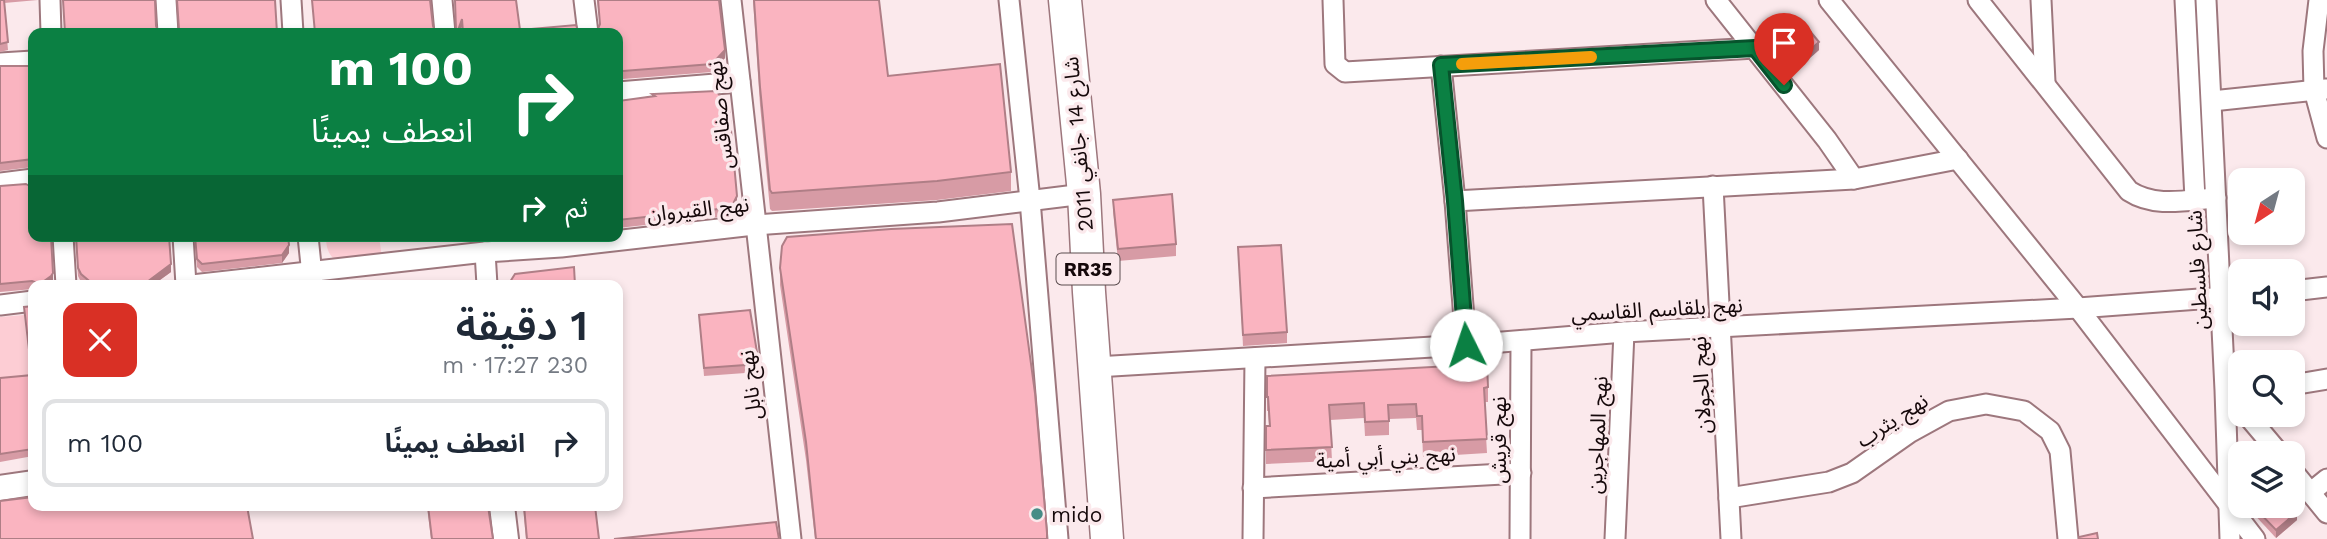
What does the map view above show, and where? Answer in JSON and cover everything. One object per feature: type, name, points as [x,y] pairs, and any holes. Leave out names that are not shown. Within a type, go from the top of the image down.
[{"type":"main road","name":"شارع 14 جانفي 2011","points":[[1065,0],[1084,194],[1107,539]]},
{"type":"street","points":[[50,0],[51,28]]},
{"type":"street","points":[[166,0],[169,28]]},
{"type":"street","points":[[290,0],[293,28]]},
{"type":"street","points":[[442,0],[445,28]]},
{"type":"street","points":[[584,0],[587,28]]},
{"type":"street","name":"نهج صفاقس","points":[[730,0],[754,225]]},
{"type":"street","points":[[1009,0],[1030,200],[1058,539]]},
{"type":"street","points":[[1332,0],[1335,64],[1345,72],[1755,48]]},
{"type":"street","points":[[1716,0],[1854,179]]},
{"type":"street","points":[[1829,0],[2078,308],[2228,505]]},
{"type":"street","points":[[1978,0],[2129,191],[2151,201],[2217,198]]},
{"type":"street","points":[[2041,0],[2045,82]]},
{"type":"street","points":[[2185,0],[2195,199]]},
{"type":"street","name":"شارع فلسطين","points":[[2206,0],[2217,198],[2228,276]]},
{"type":"street","points":[[2319,0],[2313,51],[2327,138]]},
{"type":"street","points":[[0,63],[28,61]]},
{"type":"street","points":[[1441,65],[1466,345]]},
{"type":"street","points":[[623,92],[740,82]]},
{"type":"street","points":[[2212,101],[2321,89]]},
{"type":"street","points":[[1455,201],[1854,179],[1958,159]]},
{"type":"street","points":[[0,183],[28,180]]},
{"type":"street","name":"نهج الجولان","points":[[1713,186],[1731,539]]},
{"type":"street","name":"نهج القيروان","points":[[623,240],[754,225],[939,212],[1084,194]]},
{"type":"street","name":"نهج نابل","points":[[754,225],[791,539]]},
{"type":"street","points":[[63,242],[66,280]]},
{"type":"street","points":[[183,242],[186,280]]},
{"type":"street","points":[[309,242],[312,278]]},
{"type":"street","name":"نهج القيروان","points":[[278,280],[312,278],[485,252],[605,242]]},
{"type":"street","points":[[485,252],[487,280]]},
{"type":"street","points":[[2305,290],[2327,287]]},
{"type":"street","name":"نهج بلقاسم القاسمي","points":[[1096,367],[1466,345],[1624,332],[2078,308],[2228,297]]},
{"type":"street","points":[[0,305],[28,302]]},
{"type":"street","name":"نهج المهاجرين","points":[[1615,539],[1624,332]]},
{"type":"street","name":"نهج قريش","points":[[1520,539],[1521,341]]},
{"type":"street","points":[[1253,539],[1255,358]]},
{"type":"street","points":[[2305,383],[2327,379]]},
{"type":"street","name":"نهج يثرب","points":[[1729,498],[1829,482],[1852,474],[1909,433],[1949,411],[1986,404],[2024,411],[2050,431],[2060,451],[2068,539]]},
{"type":"street","points":[[2257,427],[2269,441]]},
{"type":"street","name":"نهج بني أبي أمية","points":[[1253,488],[1521,473]]},
{"type":"street","points":[[2311,492],[2327,479]]},
{"type":"street","points":[[0,488],[28,484]]},
{"type":"street","points":[[2305,485],[2327,513]]},
{"type":"street","points":[[503,511],[506,539]]},
{"type":"street","name":"شارع فلسطين","points":[[2229,518],[2230,539]]},
{"type":"street","points":[[2238,518],[2255,539]]},
{"type":"shaded area","points":[[380,242],[382,258],[337,262],[326,244]]},
{"type":"shaded area","points":[[24,315],[28,382],[0,386],[0,317]]},
{"type":"building","points":[[0,0],[4,0],[8,42],[0,44]]},
{"type":"building","points":[[63,0],[155,0],[157,28],[65,28]]},
{"type":"building","points":[[177,0],[275,0],[277,28],[179,28]]},
{"type":"building","points":[[312,0],[430,0],[434,28],[315,28]]},
{"type":"building","points":[[455,0],[516,0],[520,28],[463,28],[462,19],[459,28],[456,28]]},
{"type":"building","points":[[598,0],[719,0],[725,50],[712,64],[623,71],[623,28],[598,28]]},
{"type":"building","points":[[754,0],[879,0],[888,76],[1000,64],[1011,172],[937,181],[772,193],[760,87]]},
{"type":"building","points":[[1804,24],[1819,42],[1793,65],[1777,47]]},
{"type":"building","points":[[576,25],[577,28],[542,28]]},
{"type":"building","points":[[0,66],[28,66],[28,160],[0,163]]},
{"type":"building","points":[[716,91],[725,101],[729,108],[737,196],[728,208],[623,219],[623,100],[655,96],[652,94]]},
{"type":"building","points":[[28,185],[28,242],[51,242],[53,273],[46,280],[0,284],[0,186]]},
{"type":"building","points":[[1172,194],[1176,244],[1118,249],[1113,200]]},
{"type":"building","points":[[1012,224],[1035,393],[1047,539],[816,539],[806,442],[780,268],[782,246],[787,237]]},
{"type":"building","points":[[76,242],[169,242],[171,264],[150,280],[88,280],[78,268]]},
{"type":"building","points":[[196,242],[289,242],[282,255],[202,264],[197,259]]},
{"type":"building","points":[[1281,245],[1287,332],[1243,335],[1238,247]]},
{"type":"building","points":[[574,267],[575,280],[511,280],[515,274]]},
{"type":"building","points":[[24,307],[28,307],[28,341]]},
{"type":"building","points":[[750,310],[759,364],[704,368],[699,315]]},
{"type":"building","points":[[1487,364],[1488,387],[1484,388],[1487,439],[1423,442],[1422,416],[1417,416],[1416,404],[1388,405],[1389,421],[1365,422],[1364,403],[1329,405],[1332,447],[1266,450],[1266,426],[1270,426],[1267,376]]},
{"type":"building","points":[[28,375],[28,450],[0,454],[0,378]]},
{"type":"building","points":[[28,498],[28,511],[248,511],[253,539],[0,539],[0,501]]},
{"type":"building","points":[[429,511],[489,511],[493,539],[432,539]]},
{"type":"building","points":[[524,511],[596,511],[599,539],[527,539]]},
{"type":"building","points":[[2264,518],[2290,518],[2276,530]]},
{"type":"building","points":[[776,522],[779,539],[614,539]]},
{"type":"building","points":[[2097,533],[2098,539],[2079,539],[2079,537]]},
{"type":"slow traffic","points":[[1462,64],[1591,57]]},
{"type":"place","name":"mido","points":[[1037,514]]},
{"type":"route","points":[[1466,345],[1441,65],[1755,48],[1784,85]]}]
